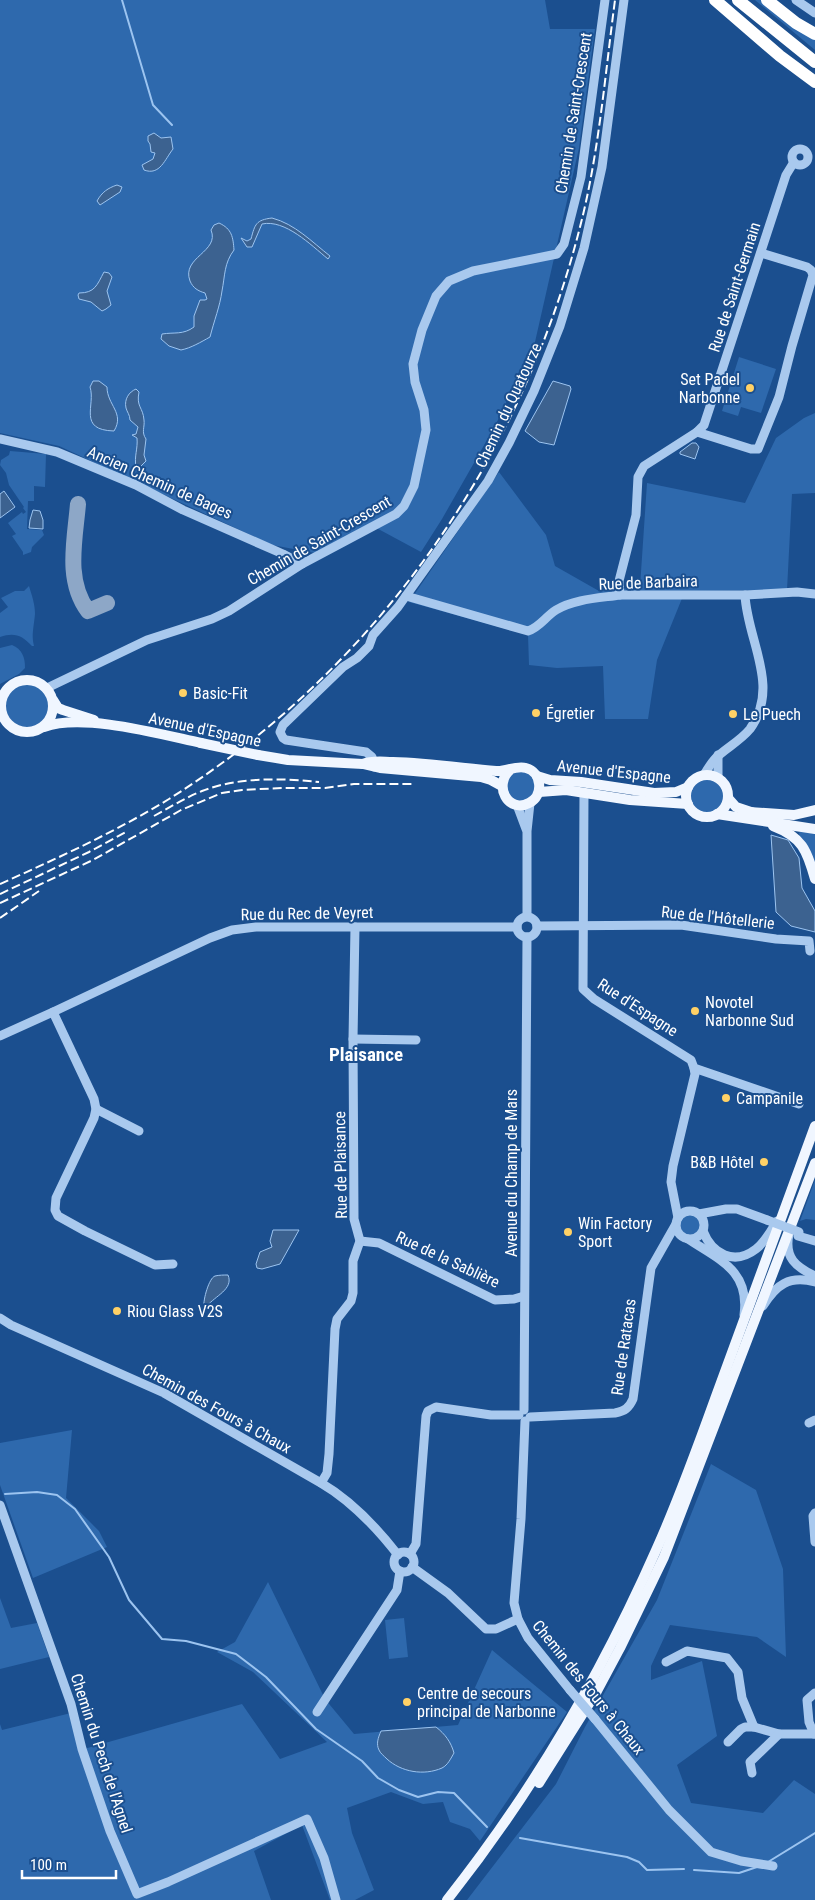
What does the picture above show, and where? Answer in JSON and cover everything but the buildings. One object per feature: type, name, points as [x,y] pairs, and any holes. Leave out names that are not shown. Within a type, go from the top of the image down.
[{"type":"highway","points":[[715,0],[780,56],[815,82]]},
{"type":"highway","points":[[738,0],[815,62]]},
{"type":"highway","points":[[767,0],[796,23],[815,34]]},
{"type":"main road","points":[[0,689],[21,680],[30,679],[40,682],[47,688],[58,708],[109,725]]},
{"type":"main road","points":[[12,684],[2,697],[1,713],[7,723],[14,729],[34,732],[43,728],[52,716],[53,700]]},
{"type":"main road","name":"Avenue d'Espagne","points":[[43,728],[59,723],[109,725],[288,760],[370,764],[442,764],[503,771],[510,770]]},
{"type":"main road","name":"Avenue d'Espagne","points":[[370,764],[481,778],[491,780],[502,786]]},
{"type":"main road","points":[[521,767],[527,768],[537,776],[540,783],[539,792],[530,803],[517,805],[508,800],[503,793],[503,778],[510,770],[521,767]]},
{"type":"main road","points":[[704,774],[718,777],[727,788],[728,798],[723,810],[709,817],[697,814],[688,804],[686,797],[688,787],[693,780],[704,774]]},
{"type":"main road","name":"Avenue d'Espagne","points":[[537,776],[550,780],[580,782],[654,793],[676,792],[688,787]]},
{"type":"main road","name":"Avenue d'Espagne","points":[[539,792],[566,790],[630,800],[688,804]]},
{"type":"main road","points":[[728,798],[736,807],[747,812],[815,823]]},
{"type":"main road","points":[[747,812],[794,815],[815,810]]},
{"type":"main road","points":[[717,814],[761,819],[815,829]]},
{"type":"main road","points":[[761,819],[788,832],[797,840],[805,850],[815,879]]},
{"type":"main road","points":[[447,1900],[526,1792],[604,1658],[644,1577],[668,1522],[742,1328],[815,1126]]},
{"type":"main road","points":[[455,1900],[506,1832],[549,1768],[597,1691],[620,1648],[664,1557],[815,1163]]},
{"type":"street","name":"Chemin de Saint-Crescent","points":[[47,688],[147,640],[212,619],[229,611],[302,564],[396,514],[404,506],[414,486],[426,430],[424,410],[414,382],[413,364],[422,330],[436,296],[449,281],[473,271],[557,254],[564,244],[581,177],[605,0]]},
{"type":"street","name":"Chemin du Quatourze","points":[[370,764],[370,754],[363,750],[292,742],[283,738],[280,732],[284,725],[343,667],[357,658],[369,646],[374,635],[446,542],[488,481],[510,443],[534,391],[560,326],[584,248],[602,167],[624,0]]},
{"type":"street","points":[[796,0],[815,13]]},
{"type":"street","name":"Rue de Saint-Germain","points":[[620,595],[619,581],[636,515],[638,477],[644,466],[697,432],[708,418],[786,175],[794,162]]},
{"type":"street","points":[[697,432],[752,449],[758,449],[779,397],[792,346],[814,275],[807,267],[761,253]]},
{"type":"street","name":"Ancien Chemin de Bages","points":[[0,439],[57,452],[136,485],[183,510],[302,564]]},
{"type":"street","name":"Rue de Barbaira","points":[[406,596],[528,631],[535,628],[556,610],[576,603],[620,595],[744,595],[797,592],[815,594]]},
{"type":"street","points":[[704,774],[718,755],[750,728],[757,717],[762,701],[763,671],[758,647],[746,612],[744,595]]},
{"type":"street","points":[[718,755],[718,777]]},
{"type":"street","name":"Rue d'Espagne","points":[[584,793],[583,989],[594,999],[691,1060],[694,1068],[799,1104]]},
{"type":"street","points":[[527,916],[527,832],[530,803]]},
{"type":"street","points":[[517,805],[527,832]]},
{"type":"street","points":[[527,916],[533,918],[537,926],[535,933],[527,937],[520,935],[517,927],[519,920],[527,916]]},
{"type":"street","points":[[537,926],[582,925]]},
{"type":"street","name":"Rue de l'Hôtellerie","points":[[582,925],[681,925],[776,939],[809,941],[810,951]]},
{"type":"street","name":"Rue du Rec de Veyret","points":[[0,1036],[210,938],[232,930],[256,927],[517,927]]},
{"type":"street","name":"Rue de Plaisance","points":[[321,1483],[327,1472],[335,1329],[337,1319],[351,1302],[353,1261],[360,1241],[354,1219],[353,1039],[355,927]]},
{"type":"street","name":"Avenue du Champ de Mars","points":[[518,1620],[514,1604],[514,1590],[521,1519],[524,1416],[527,937]]},
{"type":"street","points":[[54,1012],[90,1090],[96,1109],[94,1118],[56,1198],[55,1210],[58,1216],[154,1265],[173,1264]]},
{"type":"street","points":[[353,1039],[416,1040]]},
{"type":"street","points":[[694,1068],[695,1074],[673,1166],[671,1182],[679,1234],[719,1260],[739,1279],[744,1291],[745,1302],[742,1328]]},
{"type":"street","points":[[96,1109],[138,1131]]},
{"type":"street","points":[[673,1193],[681,1205],[688,1211],[699,1214],[737,1209],[815,1241]]},
{"type":"street","points":[[699,1214],[707,1242],[719,1254],[734,1257],[747,1255],[756,1249],[771,1232],[788,1201]]},
{"type":"street","points":[[677,1221],[688,1211]]},
{"type":"street","points":[[686,1238],[698,1236],[704,1228],[706,1221],[715,1214],[726,1212],[767,1222]]},
{"type":"street","points":[[793,1220],[788,1240],[788,1251],[792,1261],[815,1276]]},
{"type":"street","name":"Rue de Ratacas","points":[[410,1554],[416,1544],[426,1416],[428,1411],[436,1407],[491,1415],[524,1416],[615,1413],[623,1411],[630,1406],[633,1399],[648,1277],[658,1254],[677,1221]]},
{"type":"street","points":[[798,1234],[815,1237]]},
{"type":"street","name":"Rue de Ratacas","points":[[658,1254],[670,1242],[686,1238]]},
{"type":"street","name":"Rue de la Sablière","points":[[360,1241],[379,1244],[495,1300],[524,1296]]},
{"type":"street","points":[[755,1319],[777,1287],[798,1279],[815,1282]]},
{"type":"street","name":"Chemin des Fours à Chaux","points":[[0,1318],[12,1326],[164,1393],[321,1483],[351,1506],[398,1555]]},
{"type":"street","name":"Chemin du Pech de l'Agnel","points":[[0,1505],[71,1704],[82,1749],[110,1831],[137,1894],[168,1882],[307,1819],[324,1858],[336,1900]]},
{"type":"street","points":[[815,1513],[813,1516],[815,1542]]},
{"type":"street","points":[[402,1553],[410,1554],[414,1563],[412,1567],[407,1572],[400,1571],[395,1565],[395,1558],[402,1553]]},
{"type":"street","name":"Chemin des Fours à Chaux","points":[[412,1567],[448,1593],[486,1629],[490,1631],[518,1620],[528,1638],[664,1804],[711,1852],[755,1864],[773,1866]]},
{"type":"street","points":[[317,1712],[397,1590],[400,1571]]},
{"type":"street","points":[[666,1662],[687,1651],[727,1658],[738,1672],[742,1698],[754,1726]]},
{"type":"street","points":[[728,1742],[741,1729],[754,1726],[779,1734],[814,1734],[809,1722],[807,1700],[815,1693]]},
{"type":"street","points":[[752,1773],[750,1762],[779,1734]]},
{"type":"shaded area","points":[[0,0],[545,0],[550,29],[595,29],[579,148],[535,342],[495,426],[421,552],[369,524],[315,553],[272,545],[59,446],[0,433]]},
{"type":"shaded area","points":[[755,0],[763,0],[815,37],[815,50]]},
{"type":"shaded area","points":[[154,133],[161,138],[171,137],[173,149],[158,169],[154,171],[144,170],[142,165],[153,159],[155,153],[151,152],[148,141],[148,136]]},
{"type":"shaded area","points":[[117,185],[122,187],[120,192],[100,205],[97,201],[101,195]]},
{"type":"shaded area","points":[[272,218],[288,224],[303,234],[330,256],[328,259],[297,234],[280,225],[271,223],[262,224],[252,247],[247,247],[241,238],[247,241],[251,239],[259,222]]},
{"type":"shaded area","points":[[219,223],[227,228],[231,234],[234,250],[227,265],[220,302],[210,337],[181,350],[169,346],[161,339],[162,334],[182,332],[194,327],[194,316],[200,300],[207,299],[205,293],[193,286],[189,273],[195,260],[210,244],[212,238],[211,230],[214,225]]},
{"type":"shaded area","points":[[104,272],[109,273],[112,277],[107,291],[111,305],[102,311],[91,302],[79,299],[78,295],[79,293],[92,290]]},
{"type":"shaded area","name":"Set Padel Narbonne","points":[[739,357],[776,369],[761,413],[741,407],[738,416],[722,411]]},
{"type":"shaded area","points":[[93,381],[99,381],[107,387],[118,419],[114,431],[103,430],[95,426],[92,421],[90,415],[90,387]]},
{"type":"shaded area","points":[[553,381],[570,386],[571,389],[554,445],[539,442],[525,431]]},
{"type":"shaded area","points":[[136,389],[139,392],[138,401],[143,416],[143,432],[146,439],[144,455],[146,461],[139,468],[136,467],[137,438],[132,435],[136,434],[138,427],[130,420],[126,408],[128,396]]},
{"type":"shaded area","points":[[815,413],[815,493],[792,494],[787,590],[685,591],[657,660],[648,719],[605,719],[603,666],[557,668],[529,665],[528,635],[409,602],[499,472],[546,535],[555,566],[599,591],[640,587],[647,483],[745,503],[776,438],[804,418]]},
{"type":"shaded area","points":[[692,443],[696,443],[699,447],[695,459],[680,454],[680,452]]},
{"type":"shaded area","points":[[10,451],[46,454],[45,487],[34,486],[34,501],[28,501],[27,529],[42,530],[44,535],[32,547],[31,552],[23,555],[23,552],[12,536],[16,534],[8,523],[22,512],[23,514],[26,512],[9,485],[6,473],[0,465],[1,460],[9,455]]},
{"type":"shaded area","points":[[4,491],[15,507],[0,518],[0,494]]},
{"type":"shaded area","points":[[33,510],[40,511],[43,529],[29,528]]},
{"type":"shaded area","points":[[29,586],[35,610],[34,646],[18,636],[0,637],[0,613],[8,607],[1,598],[15,591],[24,591]]},
{"type":"shaded area","points":[[12,645],[22,654],[25,668],[19,674],[0,684],[0,648]]},
{"type":"shaded area","points":[[31,684],[43,690],[48,697],[48,715],[43,722],[36,727],[23,728],[15,725],[8,718],[5,702],[8,694],[15,687]]},
{"type":"shaded area","points":[[521,771],[527,772],[535,780],[535,792],[527,800],[521,801],[515,800],[507,792],[506,786],[507,780],[515,772]]},
{"type":"shaded area","points":[[707,778],[719,784],[725,796],[719,808],[707,814],[695,808],[689,796],[695,784]]},
{"type":"shaded area","points":[[801,831],[815,834],[815,864],[800,837],[799,833]]},
{"type":"shaded area","points":[[771,835],[788,840],[799,858],[802,888],[815,911],[815,932],[791,926],[776,912]]},
{"type":"shaded area","points":[[815,1180],[815,1220],[806,1219],[800,1221]]},
{"type":"shaded area","points":[[686,1215],[694,1215],[700,1221],[700,1229],[694,1235],[686,1235],[680,1229],[680,1221]]},
{"type":"shaded area","points":[[273,1230],[299,1230],[280,1264],[262,1269],[257,1268],[256,1264],[260,1252],[272,1247],[270,1241]]},
{"type":"shaded area","points":[[228,1275],[228,1284],[223,1292],[207,1306],[204,1306],[204,1299],[213,1278],[215,1276]]},
{"type":"shaded area","points":[[72,1430],[66,1498],[99,1531],[107,1547],[33,1578],[0,1485],[0,1443]]},
{"type":"shaded area","points":[[711,1464],[756,1490],[783,1569],[786,1657],[757,1637],[670,1625],[651,1666],[651,1680],[702,1661],[717,1736],[677,1765],[691,1803],[763,1813],[794,1780],[815,1794],[815,1900],[467,1900],[556,1784],[585,1727],[657,1600]]},
{"type":"shaded area","points":[[268,1582],[325,1699],[354,1734],[458,1725],[492,1650],[567,1712],[480,1841],[470,1829],[450,1822],[443,1802],[423,1804],[391,1792],[347,1808],[352,1833],[374,1890],[355,1900],[330,1900],[302,1825],[254,1851],[271,1900],[0,1900],[0,1724],[2,1730],[71,1713],[84,1749],[242,1704],[280,1759],[327,1742],[253,1672],[217,1652],[235,1642]]},
{"type":"shaded area","points":[[0,1598],[11,1628],[37,1623],[49,1657],[0,1669]]},
{"type":"shaded area","points":[[404,1618],[408,1657],[389,1659],[385,1620]]},
{"type":"shaded area","points":[[436,1727],[447,1738],[454,1753],[448,1763],[442,1768],[428,1772],[406,1770],[387,1759],[378,1748],[381,1731]]},
{"type":"waterway","points":[[122,0],[153,105],[172,125]]},
{"type":"waterway","points":[[5,1494],[37,1492],[57,1495],[75,1509],[109,1557],[129,1600],[162,1639],[186,1641],[236,1654],[266,1677],[316,1729],[362,1761],[378,1778],[399,1790],[418,1797],[438,1792],[454,1793],[487,1827]]},
{"type":"waterway","points":[[768,1862],[815,1833]]},
{"type":"waterway","points":[[520,1838],[627,1857],[639,1862],[647,1870],[684,1869]]},
{"type":"waterway","points":[[694,1870],[739,1873],[757,1867]]},
{"type":"taxiway","points":[[78,504],[73,559],[76,586],[88,611],[107,603]]},
{"type":"railway","points":[[0,884],[128,823],[169,799],[243,747],[312,688],[374,623],[430,552],[478,477],[520,397],[554,313],[587,199],[601,114],[615,0]]},
{"type":"railway","points":[[154,816],[202,791],[230,783],[275,779],[319,782]]},
{"type":"railway","points":[[0,903],[93,860],[181,810],[222,793],[282,788],[325,788],[354,784],[415,784]]},
{"type":"railway","points":[[0,894],[89,852],[126,832]]},
{"type":"railway","points":[[0,918],[39,891]]},
{"type":"place","name":"Set Padel Narbonne","points":[[750,388]]},
{"type":"place","name":"Basic-Fit","points":[[183,693]]},
{"type":"place","name":"Égretier","points":[[536,713]]},
{"type":"place","name":"Le Puech","points":[[733,714]]},
{"type":"place","name":"Novotel Narbonne Sud","points":[[695,1011]]},
{"type":"place","name":"Campanile","points":[[726,1098]]},
{"type":"place","name":"B&B Hôtel","points":[[764,1162]]},
{"type":"place","name":"Win Factory Sport","points":[[568,1232]]},
{"type":"place","name":"Riou Glass V2S","points":[[117,1311]]},
{"type":"place","name":"Centre de secours principal de Narbonne","points":[[407,1702]]},
{"type":"district","name":"Plaisance","points":[[366,1054]]}]
